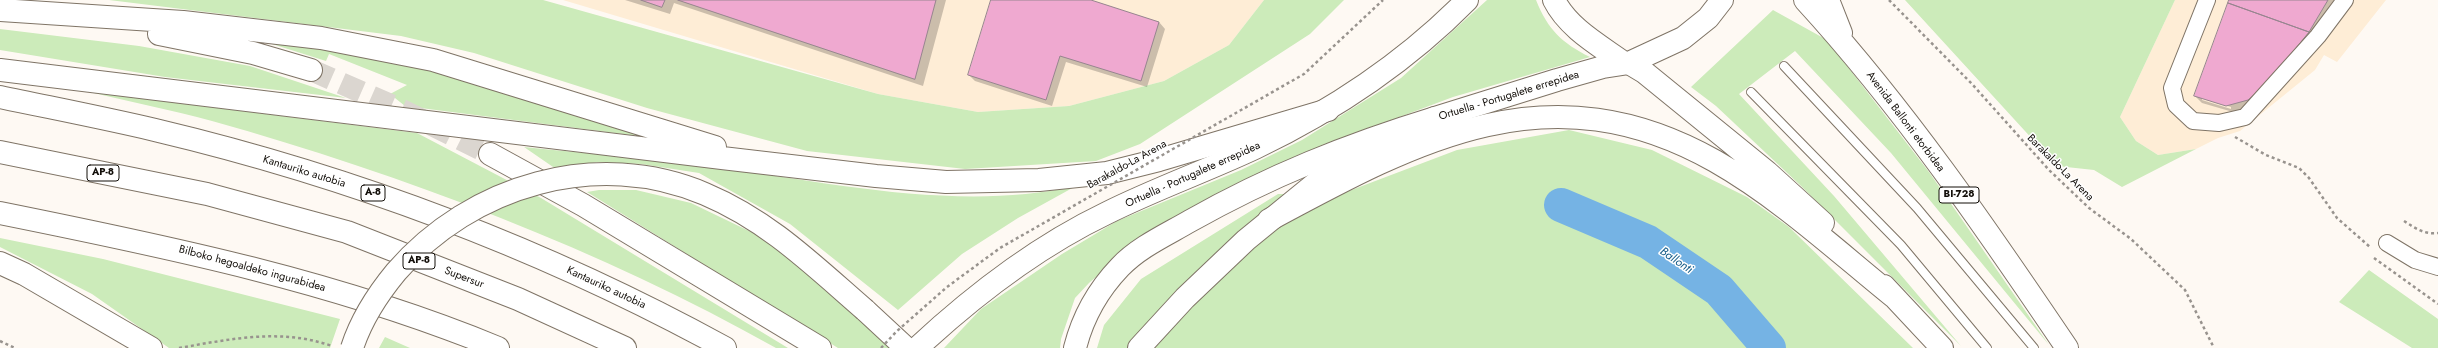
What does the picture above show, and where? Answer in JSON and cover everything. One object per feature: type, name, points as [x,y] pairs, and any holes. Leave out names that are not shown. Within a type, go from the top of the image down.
[{"type":"main road","name":"Ortuella - Portugalete errepidea","points":[[917,348],[978,294],[1015,266],[1067,234],[1106,213],[1255,148],[1328,110],[1387,71],[1438,29],[1467,0]]},
{"type":"main road","points":[[1554,0],[1558,9],[1583,34],[1626,63],[1644,72],[1767,172],[1855,252],[1894,298],[1942,348]]},
{"type":"main road","name":"Ortuella - Portugalete errepidea","points":[[1139,348],[1185,298],[1269,220],[1322,178],[1396,137],[1435,118],[1557,80],[1626,63],[1683,38],[1708,18],[1722,0]]},
{"type":"main road","name":"Avenida Ballonti etorbidea","points":[[1805,0],[1846,45],[1982,226],[2067,348]]},
{"type":"main road","points":[[1828,0],[1846,45]]},
{"type":"main road","points":[[0,10],[183,22],[321,38],[433,60],[710,146],[786,165]]},
{"type":"main road","points":[[0,13],[179,36],[253,53],[311,70]]},
{"type":"main road","points":[[0,70],[876,176],[946,182],[1038,180],[1115,171],[1328,110]]},
{"type":"main road","name":"Kantauriko autobia","points":[[0,97],[155,130],[229,149],[358,188],[462,225],[538,257],[664,315],[725,348]]},
{"type":"main road","points":[[1269,220],[1385,160],[1444,136],[1497,122],[1550,116],[1602,119],[1659,134],[1715,161],[1775,202],[1894,298]]},
{"type":"main road","points":[[1075,348],[1081,323],[1095,296],[1120,266],[1148,245],[1231,198],[1293,168],[1364,140],[1435,118]]},
{"type":"main road","name":"Supersur","points":[[0,152],[207,194],[347,232],[518,299],[625,348]]},
{"type":"main road","points":[[490,154],[589,209],[820,348]]},
{"type":"main road","points":[[352,348],[357,333],[384,287],[412,254],[440,230],[475,207],[500,195],[529,185],[571,177],[618,174],[665,181],[704,194],[742,212],[779,236],[865,310],[906,348]]},
{"type":"main road","name":"Bilboko hegoaldeko ingurabidea","points":[[0,213],[207,256],[303,282],[384,306],[498,348]]},
{"type":"main road","points":[[0,263],[24,274],[151,348]]},
{"type":"main road","points":[[84,308],[126,348]]},
{"type":"street","points":[[2207,0],[2172,88],[2176,105],[2193,121],[2219,123],[2245,117],[2318,36],[2345,0]]},
{"type":"street","points":[[2382,248],[2438,267]]},
{"type":"lane","points":[[1784,66],[1917,208],[2034,348]]},
{"type":"lane","points":[[1751,92],[1901,245],[1987,348]]},
{"type":"path","name":"Barakaldo-La Arena","points":[[881,348],[897,331],[947,287],[1000,248],[1304,74],[1383,0]]},
{"type":"path","name":"Barakaldo-La Arena","points":[[1889,0],[1972,84],[2049,170],[2089,208],[2131,239],[2185,290],[2214,348]]},
{"type":"path","points":[[2219,123],[2232,136],[2248,146],[2281,162],[2294,164],[2309,178],[2337,218],[2357,238],[2382,248]]},
{"type":"path","points":[[2404,221],[2417,230],[2431,234],[2438,234]]},
{"type":"path","points":[[2374,258],[2438,304]]},
{"type":"path","points":[[179,348],[235,338],[273,335],[311,339],[336,348]]},
{"type":"path","points":[[0,340],[15,348]]},
{"type":"shaded area","points":[[563,0],[1264,0],[1229,45],[1164,81],[1069,106],[978,112],[878,94]]},
{"type":"shaded area","points":[[2175,0],[2386,0],[2337,62],[2324,55],[2315,70],[2240,131],[2218,138],[2196,149],[2158,155],[2136,141],[2120,117]]},
{"type":"green space","points":[[109,0],[543,0],[878,94],[978,112],[1069,106],[1164,81],[1229,45],[1264,0],[1344,0],[1310,34],[1140,144],[1096,161],[965,169],[807,151],[647,108],[474,53],[401,36]]},
{"type":"green space","points":[[1487,0],[1536,0],[1551,28],[1564,41],[1590,57],[1453,97],[1298,155],[1185,214],[1120,256],[1089,283],[1075,298],[1061,339],[1060,348],[944,348],[981,309],[1062,254],[1117,221],[1241,170],[1302,140],[1401,78]]},
{"type":"green space","points":[[1905,0],[2175,0],[2120,117],[2136,141],[2158,155],[2196,149],[2122,187],[2094,170],[2057,166]]},
{"type":"green space","points":[[1773,10],[1827,40],[1929,172],[2049,345],[1891,153],[1795,51],[1739,94],[1834,196],[1961,346],[1801,186],[1716,106],[1691,87]]},
{"type":"green space","points":[[0,29],[139,46],[250,66],[346,98],[165,77],[0,50]]},
{"type":"green space","points":[[253,38],[412,63],[654,138],[405,106],[390,94],[407,85],[329,54],[326,61]]},
{"type":"green space","points":[[90,92],[417,133],[541,198],[788,348],[776,348],[710,312],[572,247],[429,191],[357,165],[284,142],[182,113]]},
{"type":"green space","points":[[1569,130],[1652,150],[1747,197],[1789,227],[1913,348],[1097,348],[1104,325],[1141,279],[1278,194],[1341,194],[1457,150]]},
{"type":"green space","points":[[524,147],[692,164],[850,187],[942,196],[987,196],[1032,193],[1076,186],[1018,218],[962,254],[898,310],[790,224],[699,173],[641,164],[598,162],[556,169]]},
{"type":"green space","points":[[599,190],[636,190],[691,203],[774,243],[891,348],[838,348],[587,192]]},
{"type":"green space","points":[[0,238],[103,259],[340,319],[330,348],[169,348],[92,294],[0,247]]},
{"type":"green space","points":[[2369,270],[2438,319],[2438,348],[2412,348],[2339,302]]},
{"type":"green space","points":[[385,337],[410,348],[379,348]]},
{"type":"building","points":[[641,0],[665,0],[662,7]]},
{"type":"building","points":[[678,0],[936,0],[915,79]]},
{"type":"building","points":[[991,0],[1091,0],[1159,22],[1141,81],[1060,56],[1046,100],[968,75]]},
{"type":"building","points":[[2229,0],[2328,0],[2309,32],[2228,3]]},
{"type":"building","points":[[2228,3],[2309,32],[2268,83],[2248,100],[2226,106],[2194,96]]},
{"type":"waterway","name":"Ballonti","points":[[1561,205],[1648,242],[1719,290],[1769,348]]},
{"type":"tunnel","points":[[311,70],[402,110],[490,154]]}]
